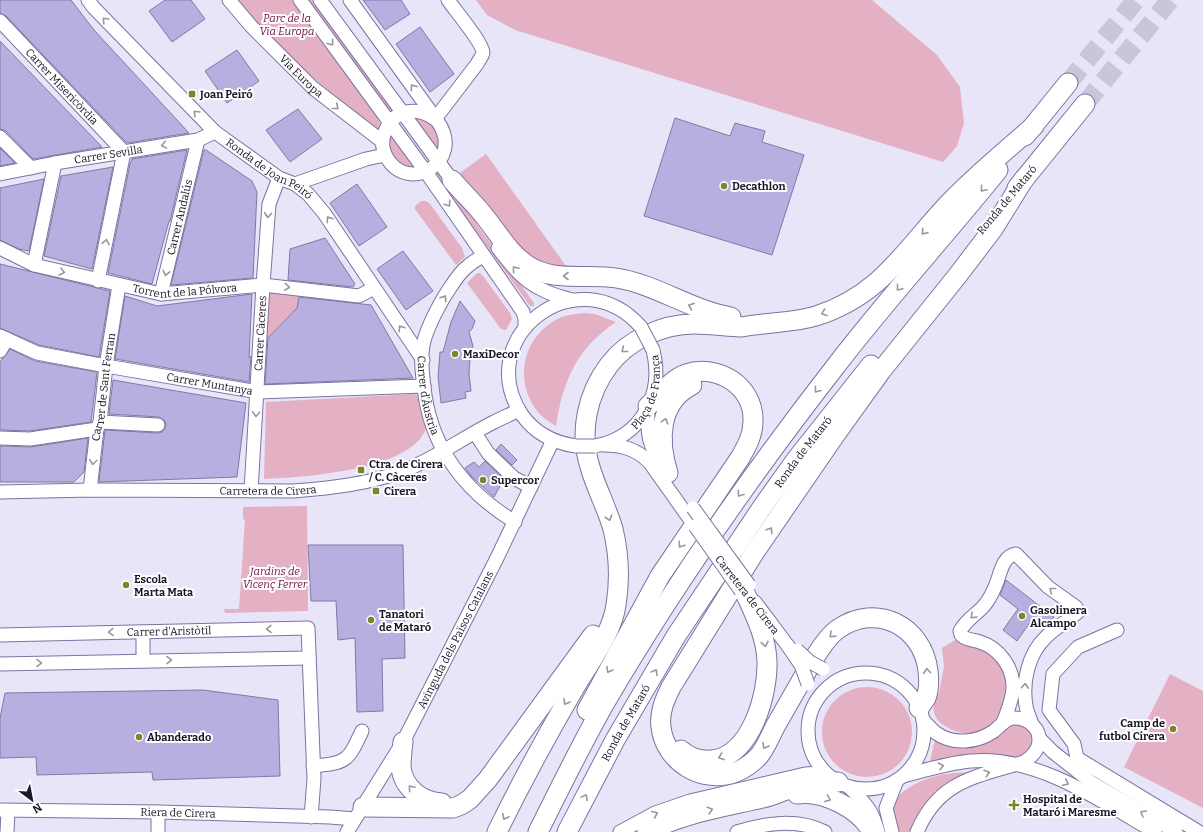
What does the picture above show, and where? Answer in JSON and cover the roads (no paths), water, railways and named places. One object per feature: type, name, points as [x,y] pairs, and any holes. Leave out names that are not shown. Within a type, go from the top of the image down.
[{"type":"highway","points":[[538,832],[603,707],[661,612],[719,524],[835,367],[1068,83]]},
{"type":"highway","name":"Ronda de Mataró","points":[[567,832],[615,740],[676,636],[763,506],[838,405],[1085,104]]},
{"type":"highway","points":[[498,832],[547,736],[605,635],[616,608],[619,576],[615,538],[606,508],[589,464],[585,436],[587,413],[596,386],[611,363],[618,355],[639,339],[671,327],[691,324],[742,327],[789,322],[815,316],[843,305],[873,286],[900,261],[950,203],[984,168],[1034,126]]},
{"type":"highway","points":[[921,714],[926,697],[928,673],[925,657],[918,642],[906,629],[893,621],[878,618],[860,619],[844,625],[836,630],[827,640],[793,694],[765,746],[752,762],[735,772],[713,775],[691,770],[676,758],[666,745],[661,729],[661,715],[666,697],[702,635],[754,553],[881,370],[954,281],[993,229],[1024,179]]},
{"type":"highway","points":[[452,180],[485,217],[514,255],[535,270],[557,276],[603,276],[628,280],[654,289],[698,308],[719,315],[742,319],[755,325]]},
{"type":"highway","points":[[524,832],[598,688],[660,576],[747,446],[752,428],[752,412],[746,396],[728,377],[720,373],[703,370],[676,379],[648,407]]},
{"type":"highway","points":[[668,473],[663,455],[662,439],[663,428],[670,406],[677,395],[686,388],[698,382],[712,382],[723,386],[733,393],[742,406],[744,413],[743,433],[728,464],[723,483]]},
{"type":"highway","points":[[746,590],[759,622],[766,649],[767,673],[758,713],[746,737],[734,751],[715,760],[708,761],[693,758],[681,751],[672,737],[668,723],[671,705],[677,690],[748,570],[754,553]]},
{"type":"highway","points":[[359,813],[445,809],[461,805],[470,799],[488,779],[595,633],[618,592]]},
{"type":"highway","points":[[403,742],[401,769],[408,785],[421,797],[435,802],[446,803],[464,798],[496,757],[508,752]]},
{"type":"highway","points":[[647,832],[661,825],[682,818],[776,795],[794,788],[837,780]]},
{"type":"highway","points":[[776,795],[809,793],[840,803],[848,807],[864,821],[872,832]]},
{"type":"street","name":"Ronda de Joan Peiró","points":[[88,0],[99,14],[216,132],[279,178],[295,184],[308,194],[324,213],[423,360]]},
{"type":"street","name":"Via Europa","points":[[229,0],[251,26],[313,88],[384,148],[389,162],[400,171],[415,174],[426,172]]},
{"type":"street","points":[[300,0],[426,172],[523,312],[525,328]]},
{"type":"street","points":[[320,0],[438,163],[452,180],[514,269],[521,276],[543,290],[572,300]]},
{"type":"street","points":[[350,0],[443,129],[446,144],[444,153],[438,163],[426,172]]},
{"type":"street","points":[[435,119],[477,64],[482,57],[483,52],[478,40],[448,0]]},
{"type":"street","name":"Carrer Misericòrdia","points":[[0,21],[124,152]]},
{"type":"street","points":[[295,184],[366,159],[384,148],[384,133],[389,123],[403,113],[418,111],[429,114],[435,119]]},
{"type":"street","name":"Carrer Sevilla","points":[[0,174],[55,163],[198,140],[216,132]]},
{"type":"street","points":[[0,137],[31,168]]},
{"type":"street","name":"Carrer Andalús","points":[[161,294],[198,140]]},
{"type":"street","points":[[98,281],[124,152]]},
{"type":"street","points":[[34,265],[55,163]]},
{"type":"street","name":"Carrer Càceres","points":[[251,491],[269,204],[279,178]]},
{"type":"street","name":"Torrent de la Pólvora","points":[[0,248],[34,265],[98,281],[161,294],[263,285],[359,296],[374,288]]},
{"type":"street","name":"Carrer d'Àustria","points":[[483,256],[466,266],[436,310],[424,342],[422,374],[425,401],[436,437],[453,466],[471,488],[489,504],[515,522]]},
{"type":"street","name":"Carrer de Sant Ferran","points":[[90,490],[106,366],[119,285]]},
{"type":"street","name":"Plaça de França","points":[[572,300],[598,301],[614,306],[629,315],[641,327],[650,342],[655,358],[657,375],[654,392],[648,407],[638,421],[626,432],[612,440],[596,445],[576,446],[553,440],[544,435],[530,424],[519,410],[512,393],[510,364],[515,345],[525,328],[531,321],[546,310],[572,300]]},
{"type":"street","points":[[0,351],[3,338]]},
{"type":"street","name":"Carrer Muntanya","points":[[3,338],[37,353],[258,392],[424,386]]},
{"type":"street","name":"Carretera de Cirera","points":[[648,407],[647,428],[650,443],[691,513]]},
{"type":"street","name":"Carretera de Cirera","points":[[0,492],[90,490],[251,491],[315,489],[355,485],[380,479],[407,469],[444,451],[494,422],[519,410]]},
{"type":"street","points":[[0,438],[30,439],[98,426],[158,425]]},
{"type":"street","points":[[475,433],[488,453],[514,478],[532,487]]},
{"type":"street","name":"Avinguda dels Països Catalans","points":[[347,832],[403,742],[515,522],[553,440]]},
{"type":"street","name":"Carretera de Cirera","points":[[596,445],[627,448],[636,451],[650,463],[691,513],[746,590],[789,643],[816,666],[835,672],[871,669],[883,676]]},
{"type":"street","points":[[917,832],[930,808],[941,796],[953,787],[966,780],[1024,762],[1031,757],[1039,746],[1039,733],[1032,724],[1026,708],[1026,674],[1030,660],[1045,637],[1060,624],[1070,619],[1078,612],[1073,604],[1048,587],[1016,554],[1011,555],[1006,559],[995,588],[983,607],[960,631],[963,637],[979,641],[990,647],[1000,655],[1008,665],[1014,688],[1012,699],[1003,723]]},
{"type":"street","name":"Carrer d'Aristòtil","points":[[0,635],[308,628],[313,766],[313,802],[311,817]]},
{"type":"street","points":[[1117,630],[1078,647],[1053,674],[1049,710],[1074,744],[1077,758],[1198,832]]},
{"type":"street","points":[[143,632],[143,661]]},
{"type":"street","name":"Carretera de Cirera","points":[[789,643],[801,665],[808,684],[809,698],[803,734],[807,745],[810,746]]},
{"type":"street","points":[[0,664],[309,658]]},
{"type":"street","points":[[878,832],[873,815],[868,806],[816,760],[810,746],[808,728],[811,711],[820,696],[840,679],[866,673],[891,679],[911,694],[921,714],[935,732],[950,740],[962,742],[970,741],[990,734],[1009,719],[1014,718],[1027,721],[1032,724]]},
{"type":"street","points":[[892,832],[886,808],[900,778],[910,768],[921,750],[924,735],[921,714]]},
{"type":"street","points":[[313,766],[342,761],[352,753],[362,731]]},
{"type":"street","points":[[1039,738],[1053,752],[1091,782],[1176,832]]},
{"type":"street","points":[[620,832],[655,813],[690,801],[805,774],[837,780],[864,789],[878,788],[900,778],[957,762],[992,761],[1016,764],[1060,780],[1084,791],[1155,832]]},
{"type":"street","points":[[4,811],[7,832]]},
{"type":"street","name":"Riera de Cirera","points":[[4,811],[158,812],[311,817],[359,813]]},
{"type":"street","points":[[158,812],[158,832]]},
{"type":"street","points":[[737,832],[757,826],[784,823],[808,826],[825,832]]},
{"type":"tunnel","points":[[1068,83],[1136,0]]},
{"type":"tunnel","points":[[1085,104],[1170,0]]},
{"type":"place","name":"Joan Peiró","points":[[192,94]]},
{"type":"place","name":"Decathlon","points":[[724,186]]},
{"type":"place","name":"MaxiDecor","points":[[455,354]]},
{"type":"place","name":"Ctra. de Cirera / C. Càceres","points":[[361,470]]},
{"type":"place","name":"Supercor","points":[[483,480]]},
{"type":"place","name":"Cirera","points":[[376,491]]},
{"type":"place","name":"Escola Marta Mata","points":[[126,585]]},
{"type":"place","name":"Gasolinera Alcampo","points":[[1022,616]]},
{"type":"place","name":"Tanatori de Mataró","points":[[371,620]]},
{"type":"place","name":"Camp de futbol Cirera","points":[[1173,729]]},
{"type":"place","name":"Abanderado","points":[[139,737]]},
{"type":"place","name":"Hospital de Mataró i Maresme","points":[[1014,805]]},
{"type":"park label","name":"Parc de la Via Europa","points":[[287,24]]},
{"type":"park label","name":"Jardins de Vicenç Ferrer","points":[[275,577]]}]
